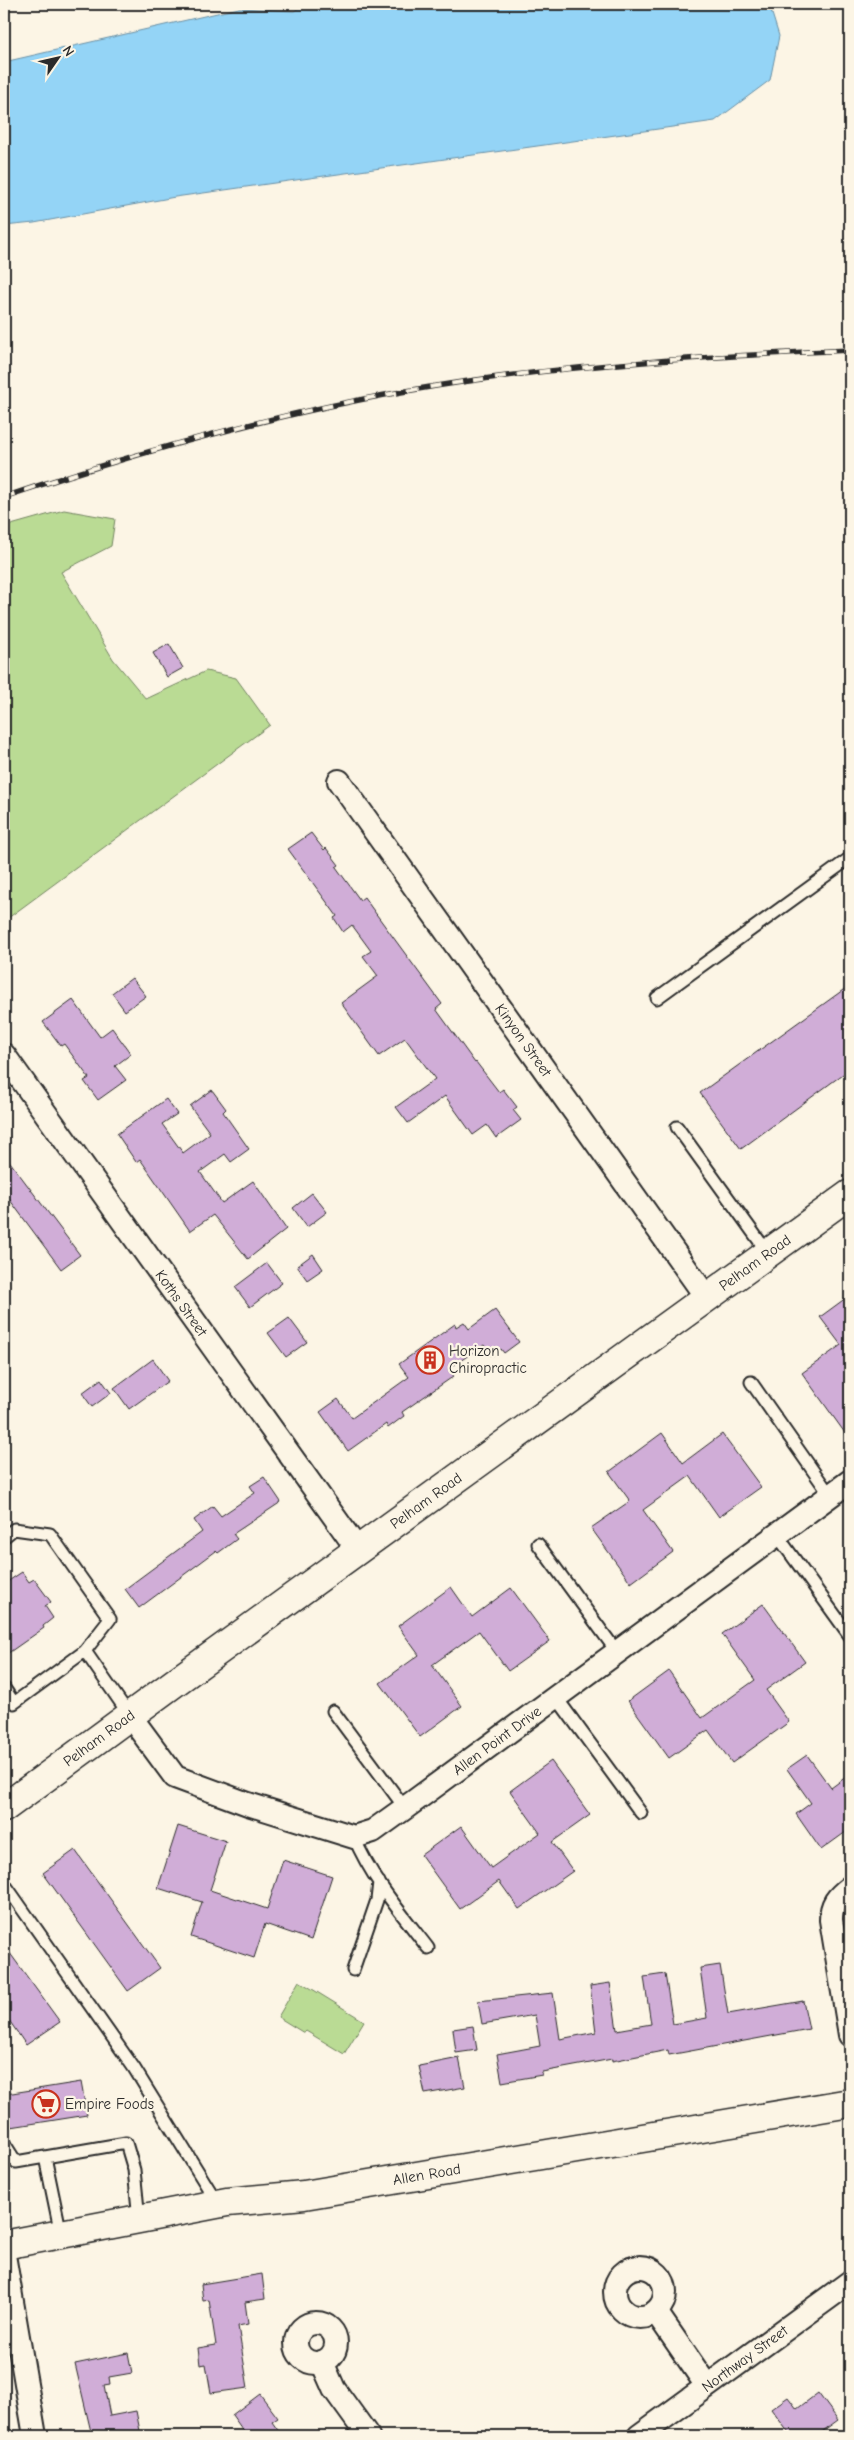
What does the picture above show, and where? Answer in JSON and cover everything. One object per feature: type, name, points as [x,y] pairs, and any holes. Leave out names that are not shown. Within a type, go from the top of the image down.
[{"type":"main road","name":"Pelham Road","points":[[5,1804],[130,1716],[850,1194]]},
{"type":"main road","name":"Allen Road","points":[[4,2245],[218,2204],[304,2196],[850,2103]]},
{"type":"street","name":"Kinyon Street","points":[[339,781],[707,1298]]},
{"type":"street","name":"Koths Street","points":[[4,1055],[358,1550]]},
{"type":"street","name":"Allen Point Drive","points":[[354,1837],[373,1831],[850,1481]]},
{"type":"street","points":[[130,1716],[175,1778],[248,1804],[354,1837]]},
{"type":"street","points":[[850,1887],[835,1900],[830,1920],[850,2035]]},
{"type":"street","points":[[4,2254],[35,2436]]},
{"type":"street","name":"Northway Street","points":[[639,2436],[850,2282]]},
{"type":"street","points":[[656,2312],[707,2386]]},
{"type":"street","points":[[322,2362],[334,2389],[368,2436]]},
{"type":"lane","points":[[657,998],[850,858]]},
{"type":"lane","points":[[676,1127],[768,1253]]},
{"type":"lane","points":[[751,1382],[830,1495]]},
{"type":"lane","points":[[4,1537],[14,1529],[50,1534],[110,1619],[85,1651],[14,1703],[4,1688]]},
{"type":"lane","points":[[777,1535],[850,1636]]},
{"type":"lane","points":[[538,1544],[618,1652]]},
{"type":"lane","points":[[85,1651],[130,1716]]},
{"type":"lane","points":[[556,1697],[641,1813]]},
{"type":"lane","points":[[333,1712],[405,1808]]},
{"type":"lane","points":[[354,1837],[362,1856],[379,1882],[428,1948]]},
{"type":"lane","points":[[353,1970],[377,1900],[379,1882]]},
{"type":"lane","points":[[4,1883],[134,2068],[218,2204]]},
{"type":"lane","points":[[4,2143],[16,2162],[126,2143],[134,2170],[139,2219]]},
{"type":"lane","points":[[45,2157],[61,2234]]},
{"type":"green space","points":[[64,510],[115,519],[111,546],[61,572],[113,659],[146,699],[206,671],[236,678],[270,725],[4,921],[4,527]]},
{"type":"green space","points":[[299,1981],[364,2021],[344,2054],[278,2017]]},
{"type":"water","points":[[306,4],[769,4],[779,36],[770,80],[715,121],[175,197],[34,223],[4,226],[4,62],[239,8],[294,11]]},
{"type":"building","points":[[169,644],[183,668],[167,677],[153,653]]},
{"type":"building","points":[[311,833],[339,865],[336,867],[360,900],[364,897],[442,1004],[436,1009],[475,1063],[499,1092],[503,1089],[517,1107],[513,1110],[521,1120],[496,1138],[487,1125],[473,1135],[445,1096],[408,1123],[396,1107],[435,1079],[405,1038],[379,1056],[341,1003],[378,976],[363,956],[371,951],[352,925],[343,932],[334,918],[337,916],[288,849]]},
{"type":"building","points":[[132,978],[146,996],[125,1011],[112,993]]},
{"type":"building","points":[[850,985],[850,1069],[741,1149],[700,1093]]},
{"type":"building","points":[[73,1000],[100,1037],[112,1028],[131,1054],[115,1066],[126,1080],[98,1100],[84,1081],[89,1078],[64,1044],[61,1046],[43,1022]]},
{"type":"building","points":[[212,1090],[226,1109],[223,1112],[249,1149],[231,1162],[225,1154],[200,1172],[222,1203],[253,1181],[286,1229],[248,1259],[213,1215],[190,1231],[140,1159],[136,1162],[117,1134],[166,1099],[177,1114],[162,1124],[183,1153],[210,1133],[190,1106]]},
{"type":"building","points":[[4,1154],[80,1255],[61,1269],[4,1192]]},
{"type":"building","points":[[312,1193],[327,1212],[307,1227],[293,1208]]},
{"type":"building","points":[[313,1254],[323,1269],[307,1280],[297,1266]]},
{"type":"building","points":[[267,1263],[282,1283],[250,1307],[235,1287]]},
{"type":"building","points":[[850,1295],[850,1440],[802,1373],[841,1345],[820,1317]]},
{"type":"building","points":[[495,1310],[519,1342],[504,1353],[501,1349],[492,1356],[484,1345],[448,1369],[454,1376],[402,1412],[404,1416],[388,1428],[386,1424],[348,1451],[320,1412],[338,1399],[352,1418],[409,1377],[399,1364],[455,1324],[456,1327],[464,1322],[469,1329]]},
{"type":"building","points":[[289,1318],[307,1342],[286,1357],[268,1333]]},
{"type":"building","points":[[153,1359],[168,1381],[129,1409],[114,1388]]},
{"type":"building","points":[[101,1379],[111,1393],[92,1407],[82,1393]]},
{"type":"building","points":[[662,1433],[683,1463],[722,1434],[761,1487],[719,1517],[690,1476],[643,1510],[673,1552],[631,1583],[591,1528],[630,1501],[609,1472]]},
{"type":"building","points":[[264,1477],[281,1502],[233,1534],[237,1539],[218,1553],[216,1551],[139,1608],[125,1589],[202,1532],[194,1520],[213,1506],[221,1516],[255,1493],[250,1486]]},
{"type":"building","points":[[22,1572],[29,1582],[34,1579],[51,1602],[45,1606],[53,1618],[43,1626],[44,1628],[4,1656],[4,1584]]},
{"type":"building","points":[[451,1587],[472,1617],[511,1588],[550,1641],[508,1671],[479,1631],[432,1665],[462,1706],[420,1737],[380,1683],[419,1655],[398,1626]]},
{"type":"building","points":[[763,1604],[805,1662],[766,1690],[789,1722],[732,1763],[708,1730],[669,1758],[628,1701],[669,1671],[702,1718],[755,1680],[722,1634]]},
{"type":"building","points":[[807,1755],[831,1788],[850,1774],[850,1829],[821,1850],[796,1814],[811,1803],[787,1769]]},
{"type":"building","points":[[551,1761],[590,1815],[552,1842],[573,1871],[519,1909],[499,1881],[460,1909],[421,1855],[461,1826],[491,1868],[540,1833],[510,1791]]},
{"type":"building","points":[[178,1826],[226,1841],[210,1890],[267,1909],[283,1860],[332,1876],[311,1940],[265,1924],[254,1958],[191,1937],[202,1902],[158,1888]]},
{"type":"building","points":[[75,1850],[160,1968],[128,1991],[43,1873]]},
{"type":"building","points":[[4,1945],[60,2022],[26,2045],[4,2013]]},
{"type":"building","points":[[720,1965],[728,2014],[803,2001],[809,2029],[669,2055],[668,2050],[612,2061],[612,2059],[542,2072],[542,2075],[502,2082],[497,2054],[540,2046],[535,2015],[482,2024],[478,2001],[553,1993],[560,2039],[596,2032],[590,1986],[610,1983],[617,2030],[651,2024],[644,1977],[665,1974],[673,2024],[707,2018],[700,1968]]},
{"type":"building","points":[[473,2026],[477,2050],[456,2053],[453,2029]]},
{"type":"building","points":[[459,2058],[465,2087],[425,2094],[419,2066]]},
{"type":"building","name":"Empire Foods","points":[[81,2082],[87,2115],[11,2127],[6,2094]]},
{"type":"building","points":[[262,2274],[265,2299],[245,2302],[248,2324],[238,2326],[248,2388],[211,2393],[206,2364],[200,2365],[198,2348],[216,2345],[209,2300],[203,2301],[201,2284]]},
{"type":"building","points":[[128,2353],[132,2373],[109,2377],[110,2384],[104,2385],[110,2416],[136,2411],[141,2436],[92,2436],[75,2364]]},
{"type":"building","points":[[818,2393],[838,2420],[816,2436],[791,2436],[771,2409],[788,2397],[797,2409]]},
{"type":"building","points":[[260,2394],[278,2418],[272,2422],[282,2436],[247,2436],[232,2415]]},
{"type":"railway","points":[[4,497],[116,461],[230,429],[404,391],[510,375],[607,365],[850,350]]},
{"type":"place","name":"Horizon Chiropractic","points":[[430,1360]]},
{"type":"place","name":"Empire Foods","points":[[46,2104]]}]
